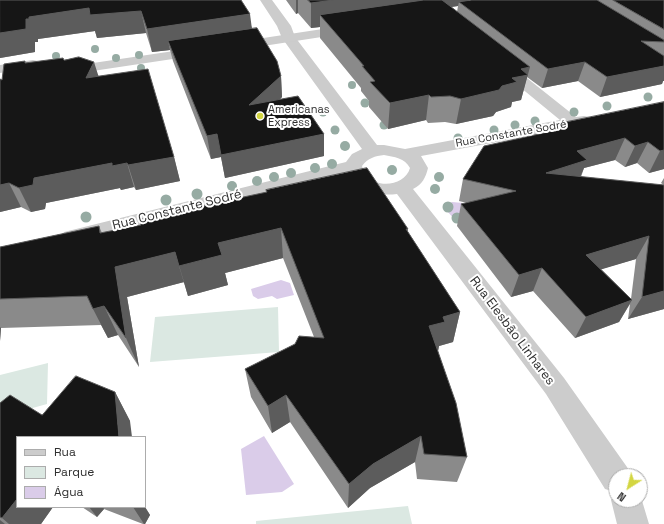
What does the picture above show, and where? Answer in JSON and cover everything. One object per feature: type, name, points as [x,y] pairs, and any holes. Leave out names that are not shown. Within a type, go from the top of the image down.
[{"type":"street","points":[[266,0],[286,32],[372,151]]},
{"type":"street","points":[[268,28],[286,32],[299,23]]},
{"type":"street","points":[[226,47],[286,32],[364,26]]},
{"type":"street","points":[[0,69],[51,68],[208,44],[63,60]]},
{"type":"street","points":[[494,59],[573,123]]},
{"type":"street","points":[[0,82],[39,76]]},
{"type":"street","name":"Rua Constante Sodré","points":[[405,154],[596,119]]},
{"type":"street","points":[[372,151],[394,151],[405,154],[414,160],[419,168],[419,172],[413,183],[402,188],[384,190],[367,185],[356,176],[353,166],[357,159],[363,154],[372,151]]},
{"type":"street","name":"Rua Constante Sodré","points":[[54,241],[353,166]]},
{"type":"street","name":"Rua Elesbão Linhares","points":[[402,188],[555,386],[609,468]]},
{"type":"street","points":[[629,508],[634,524]]},
{"type":"green space","points":[[278,307],[279,352],[150,362],[155,317]]},
{"type":"green space","points":[[48,363],[47,404],[0,417],[0,375]]},
{"type":"green space","points":[[408,506],[412,524],[256,524],[256,521]]},
{"type":"water","points":[[452,202],[463,203],[467,207],[459,222],[455,220],[447,211],[449,204]]},
{"type":"water","points":[[281,280],[290,283],[294,295],[277,299],[272,296],[258,299],[253,296],[251,289]]},
{"type":"water","points":[[264,436],[294,484],[282,492],[246,495],[241,449]]},
{"type":"building","points":[[0,0],[241,0],[250,14],[147,29],[141,11],[90,15],[89,8],[29,17],[29,19],[26,19],[26,29],[0,33]]},
{"type":"building","points":[[308,0],[334,0],[311,3]]},
{"type":"building","points":[[424,0],[442,0],[530,67],[521,69],[528,75],[512,78],[517,82],[502,86],[499,90],[461,99],[450,96],[431,97],[429,95],[390,103],[370,82],[375,81],[362,66],[364,66],[320,15]]},
{"type":"building","points":[[472,0],[597,0],[664,40],[664,42],[641,41],[664,56],[664,66],[607,77],[585,62],[548,69],[459,2]]},
{"type":"building","points":[[613,0],[664,0],[664,29]]},
{"type":"building","points":[[257,28],[277,61],[281,76],[249,105],[298,96],[324,134],[221,155],[217,134],[207,136],[168,41]]},
{"type":"building","points":[[79,57],[94,62],[86,78],[148,69],[174,157],[128,165],[127,163],[112,166],[112,163],[34,178],[33,185],[19,188],[9,183],[0,185],[0,79],[2,80],[4,64],[63,58],[64,60]]},
{"type":"building","points":[[664,102],[664,150],[660,151],[648,142],[635,146],[625,138],[577,151],[587,160],[546,173],[664,185],[664,291],[642,297],[649,236],[586,255],[632,300],[586,317],[542,268],[519,275],[461,204],[516,191],[463,179],[484,146],[562,129],[557,124]]},
{"type":"building","points":[[367,168],[408,229],[406,229],[460,312],[443,317],[445,322],[429,326],[456,403],[467,457],[424,454],[421,436],[373,464],[349,484],[286,395],[268,406],[245,369],[295,344],[299,336],[324,338],[281,228],[218,243],[222,255],[179,266],[175,252],[115,267],[126,338],[104,306],[93,309],[87,296],[0,299],[0,247],[99,226],[100,233],[141,225],[140,219],[267,192],[266,190]]},
{"type":"building","points":[[76,376],[115,392],[119,436],[16,436],[16,500],[2,518],[0,517],[0,403],[10,395],[42,415]]},
{"type":"place","name":"Americanas Express","points":[[260,116]]}]
